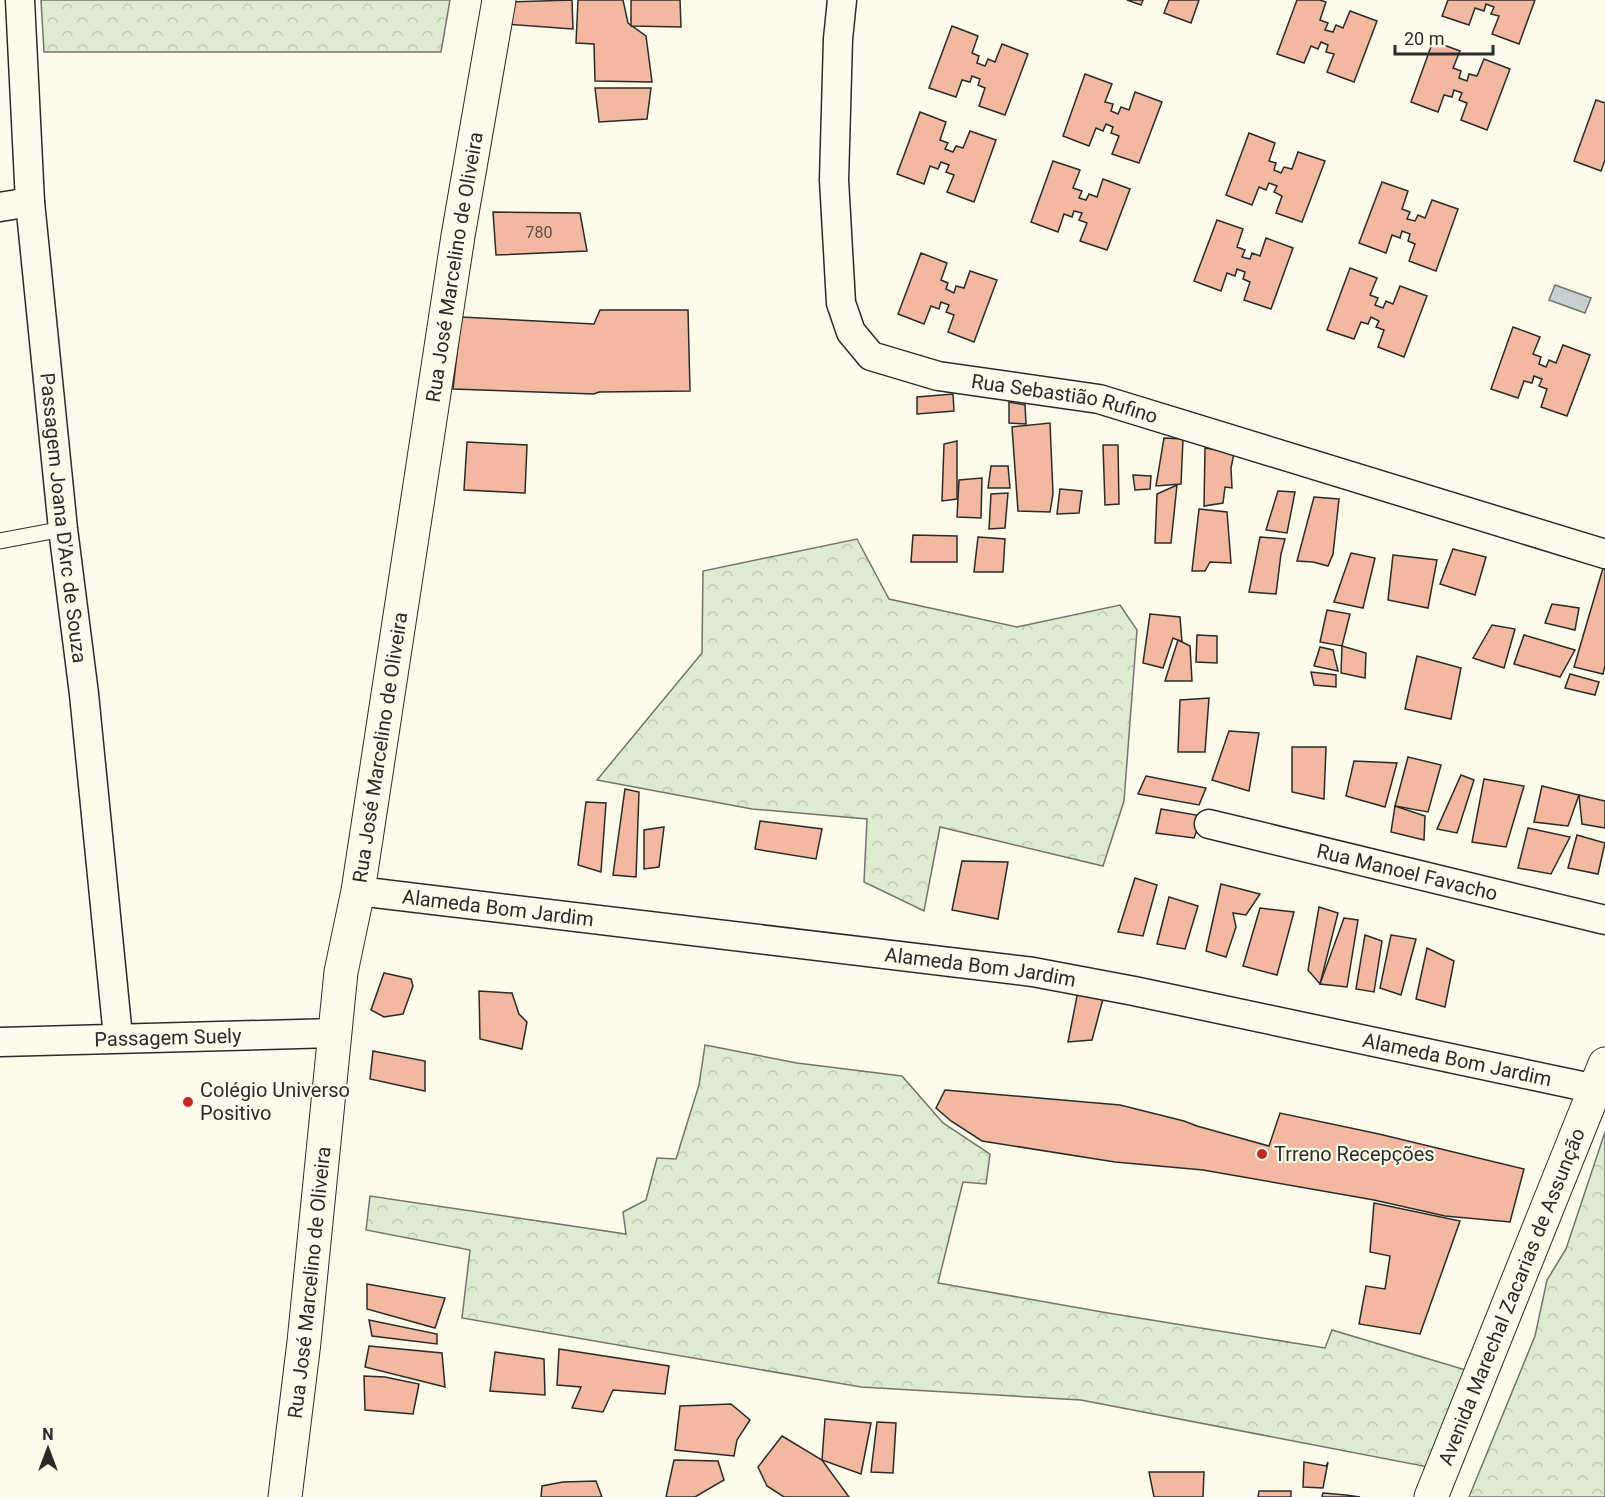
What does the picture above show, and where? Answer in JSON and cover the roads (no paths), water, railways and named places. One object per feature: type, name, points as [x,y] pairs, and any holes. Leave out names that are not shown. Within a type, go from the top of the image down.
[{"type":"street","name":"Passagem Joana D'Arc de Souza","points":[[20,0],[30,202],[63,530],[84,694],[118,1037]]},
{"type":"street","name":"Rua José Marcelino de Oliveira","points":[[285,1497],[304,1342],[341,972],[358,891],[458,236],[499,0]]},
{"type":"street","name":"Rua Sebastião Rufino","points":[[842,0],[838,39],[834,180],[841,303],[851,332],[871,356],[938,376],[1099,399],[1605,554]]},
{"type":"street","points":[[0,207],[30,202]]},
{"type":"street","name":"Rua Manoel Favacho","points":[[1209,824],[1605,920]]},
{"type":"street","name":"Alameda Bom Jardim","points":[[358,891],[1033,972],[1601,1077]]},
{"type":"street","name":"Passagem Suely","points":[[0,1042],[118,1037],[335,1033]]},
{"type":"street","name":"Avenida Marechal Zacarias de Assunção","points":[[1431,1497],[1601,1077]]},
{"type":"lane","points":[[0,541],[63,530]]},
{"type":"place","name":"Colégio Universo Positivo","points":[[188,1102]]},
{"type":"place","name":"Trreno Recepções","points":[[1262,1154]]}]
